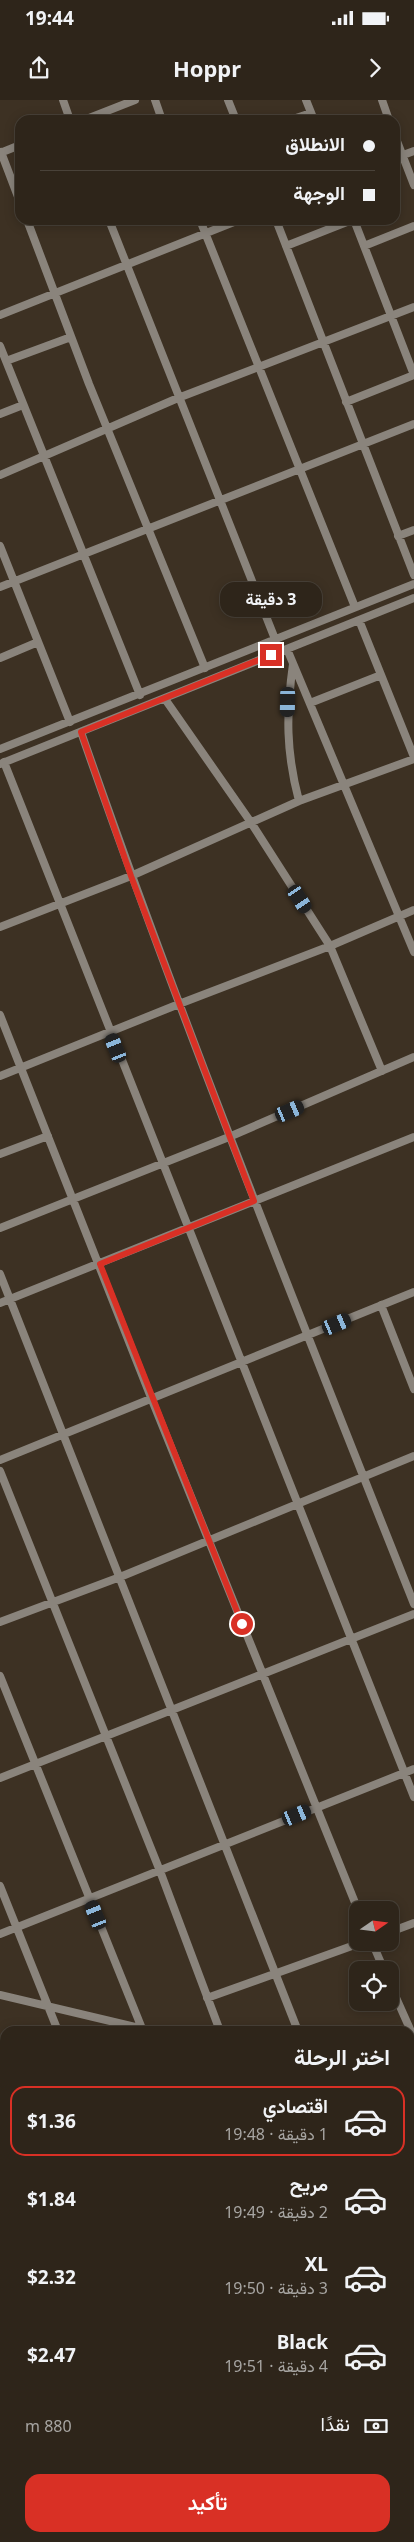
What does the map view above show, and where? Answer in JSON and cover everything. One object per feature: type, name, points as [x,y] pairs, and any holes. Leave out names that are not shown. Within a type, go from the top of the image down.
[{"type":"street","points":[[62,100],[68,115]]},
{"type":"street","points":[[97,115],[135,100]]},
{"type":"street","points":[[154,100],[160,115]]},
{"type":"street","points":[[228,100],[234,115]]},
{"type":"street","points":[[306,100],[313,115]]},
{"type":"street","points":[[382,100],[387,115]]},
{"type":"street","points":[[15,147],[1,152],[15,189]]},
{"type":"street","points":[[400,157],[414,151]]},
{"type":"street","points":[[400,159],[414,185]]},
{"type":"street","points":[[29,225],[71,337],[205,668]]},
{"type":"street","points":[[110,225],[275,639]]},
{"type":"street","points":[[202,225],[354,607]]},
{"type":"street","points":[[0,315],[227,225]]},
{"type":"street","points":[[278,225],[414,575]]},
{"type":"street","points":[[286,246],[340,225]]},
{"type":"street","points":[[346,402],[414,375],[355,225]]},
{"type":"street","points":[[364,246],[414,226]]},
{"type":"street","points":[[0,475],[178,398],[414,307]]},
{"type":"street","points":[[6,361],[71,337]]},
{"type":"street","points":[[0,346],[140,695]]},
{"type":"street","points":[[0,414],[23,405]]},
{"type":"street","points":[[0,587],[414,424]]},
{"type":"street","points":[[398,536],[414,530]]},
{"type":"street","points":[[0,546],[70,722]]},
{"type":"street","points":[[0,748],[140,695],[414,584]]},
{"type":"street","points":[[414,598],[2,763],[414,1797]]},
{"type":"street","points":[[0,927],[131,876],[299,801],[414,758],[359,620]]},
{"type":"street","points":[[0,658],[38,642]]},
{"type":"street","points":[[287,649],[414,952]]},
{"type":"street","points":[[293,664],[288,702],[288,746],[290,769],[299,801]]},
{"type":"street","points":[[310,703],[381,675]]},
{"type":"street","points":[[165,699],[250,822],[330,946],[382,1071]]},
{"type":"street","points":[[81,732],[131,876],[229,1137],[414,1604]]},
{"type":"street","points":[[0,1076],[330,946],[414,910]]},
{"type":"street","points":[[0,1015],[315,1808],[354,1901]]},
{"type":"street","points":[[0,1228],[229,1137],[414,1056]]},
{"type":"street","points":[[0,1154],[48,1136]]},
{"type":"street","points":[[0,1303],[414,1137]]},
{"type":"street","points":[[0,1274],[120,1577],[223,1846],[277,1974],[296,2026]]},
{"type":"street","points":[[0,1460],[241,1364],[414,1292]]},
{"type":"street","points":[[381,1305],[414,1389]]},
{"type":"street","points":[[0,1622],[120,1577],[414,1456]]},
{"type":"street","points":[[0,1471],[160,1871],[218,2026]]},
{"type":"street","points":[[0,1778],[414,1614]]},
{"type":"street","points":[[0,1676],[141,2026]]},
{"type":"street","points":[[0,1934],[414,1769]]},
{"type":"street","points":[[0,1886],[56,2026]]},
{"type":"street","points":[[399,1929],[414,1923]]},
{"type":"street","points":[[207,1998],[349,1947]]},
{"type":"street","points":[[0,1995],[126,2026]]},
{"type":"street","points":[[399,2004],[409,2026]]},
{"type":"route","points":[[242,1624],[152,1400],[100,1264],[254,1201],[131,876],[81,732],[271,655]]}]
